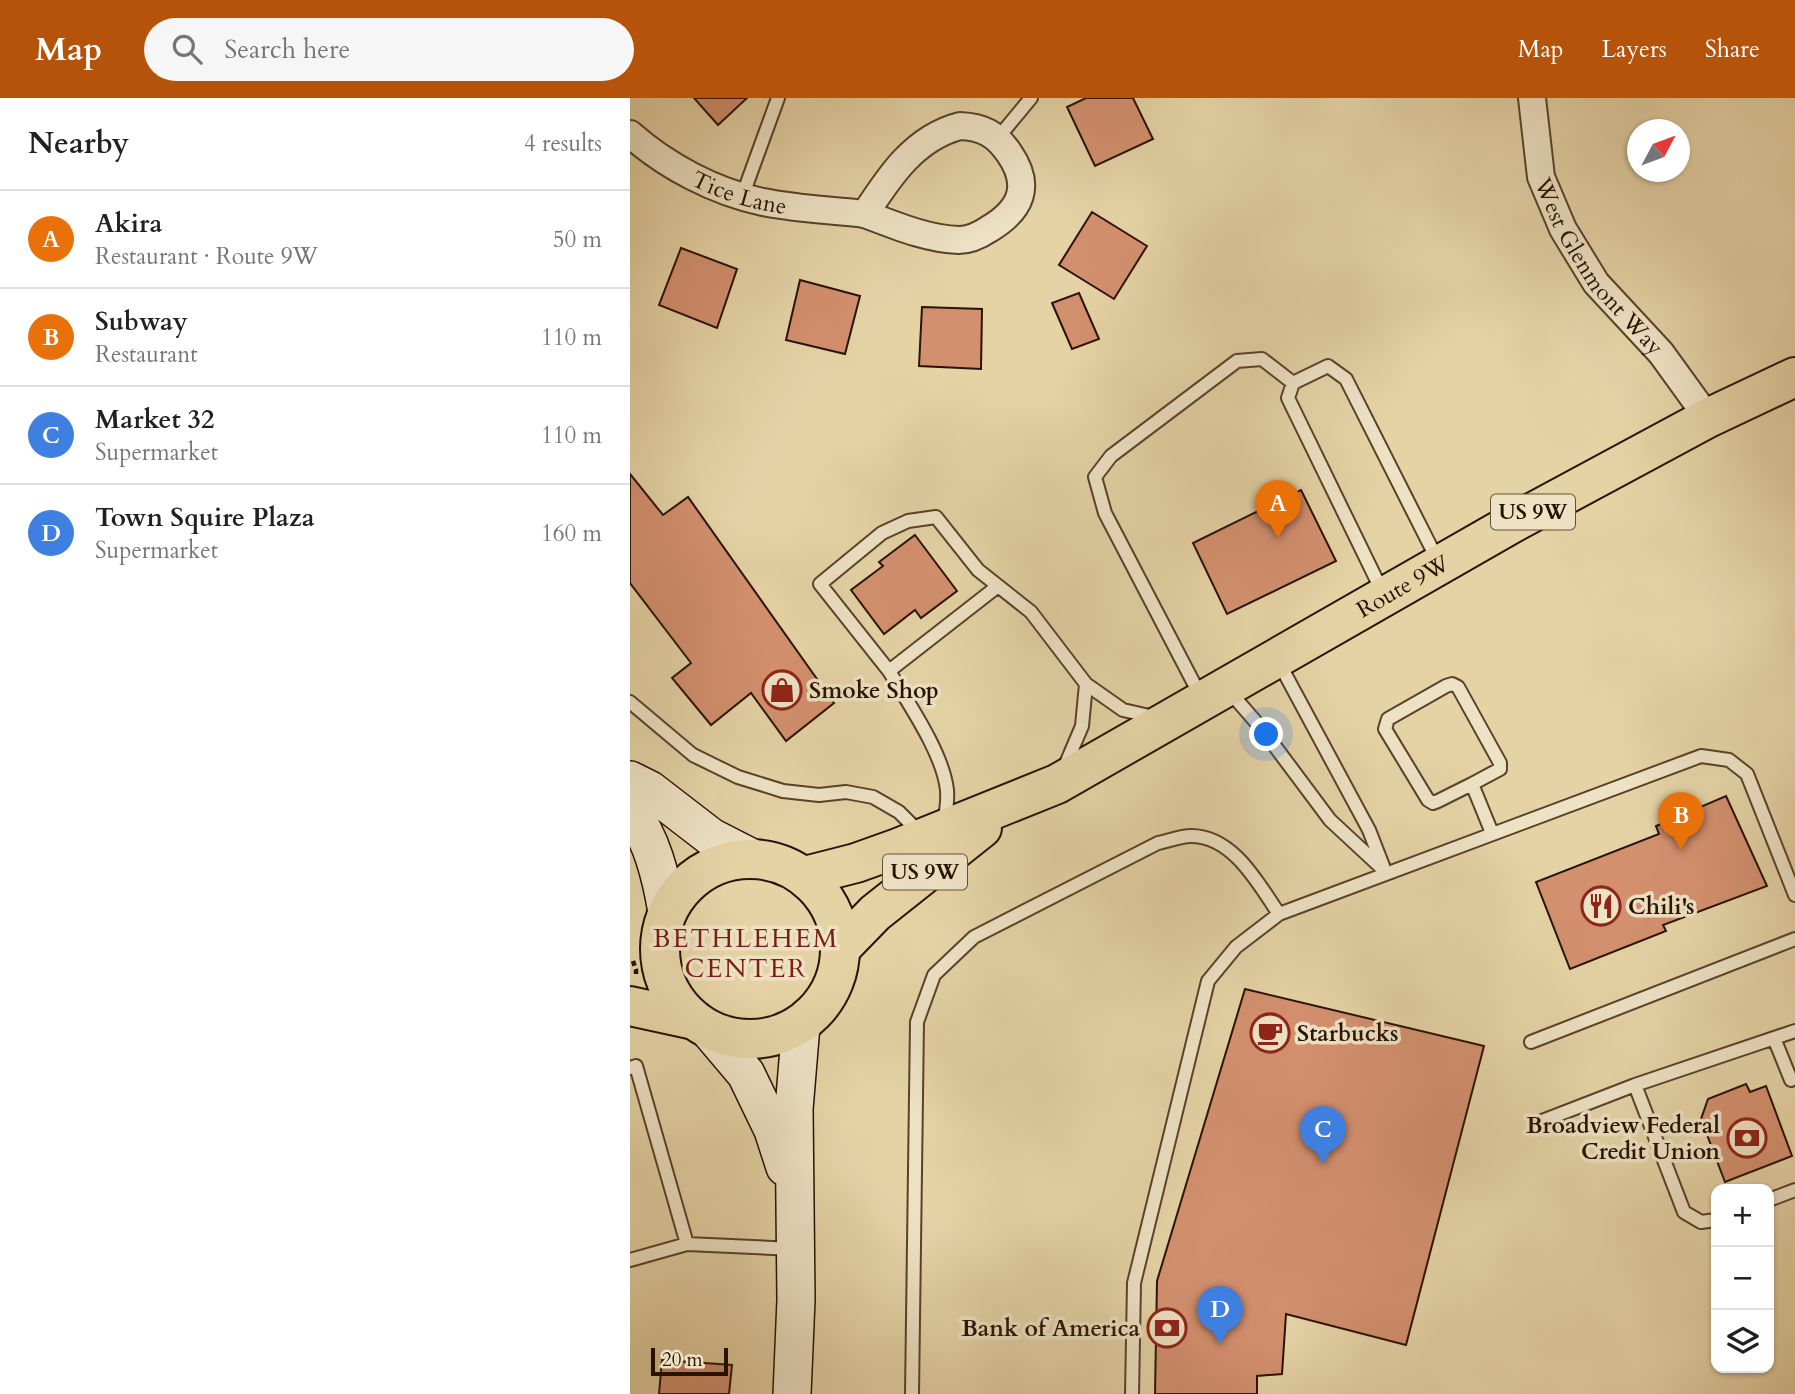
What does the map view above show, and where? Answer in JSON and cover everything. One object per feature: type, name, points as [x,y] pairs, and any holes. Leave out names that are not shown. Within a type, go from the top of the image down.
[{"type":"main road","name":"Route 9W","points":[[805,876],[856,863],[1057,784],[1439,564],[1708,418],[1795,377]]},
{"type":"main road","points":[[630,780],[650,790],[710,837],[752,858],[780,863],[805,876],[824,895],[837,920],[841,948],[837,978],[823,1004],[801,1025],[778,1036],[755,1040],[730,1038],[701,1025],[677,1002],[665,980],[660,956],[643,956]]},
{"type":"main road","name":"Route 9W","points":[[841,948],[867,920],[1014,803]]},
{"type":"main road","points":[[630,810],[641,825],[661,876],[643,956]]},
{"type":"main road","points":[[643,956],[681,889],[701,872],[726,861],[752,858]]},
{"type":"main road","points":[[643,956],[746,1074],[773,1130],[796,1199]]},
{"type":"main road","points":[[792,1394],[796,1325],[794,1109],[801,1025]]},
{"type":"street","name":"West Glenmont Way","points":[[1532,98],[1541,177],[1563,229],[1596,283],[1661,353],[1708,418]]},
{"type":"street","points":[[865,214],[894,170],[922,144],[942,131],[977,127],[997,139]]},
{"type":"street","name":"Tice Lane","points":[[630,134],[680,169],[741,197],[764,203],[865,214],[908,229],[959,240],[983,233],[1003,220],[1014,208],[1021,191],[1022,177],[1016,163],[997,139]]},
{"type":"lane","points":[[741,197],[778,98]]},
{"type":"lane","points":[[997,139],[1031,98]]},
{"type":"lane","points":[[1293,383],[1262,359],[1237,361],[1111,456],[1095,477],[1105,513],[1214,693],[1262,729],[1330,820],[1386,872]]},
{"type":"lane","points":[[1384,595],[1288,398],[1293,383],[1328,366],[1346,379],[1439,564]]},
{"type":"lane","points":[[630,702],[693,755],[738,778],[783,791],[819,795],[846,792],[873,797],[934,834],[947,805],[943,772],[920,722],[888,671],[820,584],[882,533],[908,521],[936,517],[978,570],[1031,612],[1086,684],[1123,710],[1168,720]]},
{"type":"lane","points":[[888,671],[998,586]]},
{"type":"lane","points":[[1276,657],[1368,830],[1386,872]]},
{"type":"lane","points":[[1057,784],[1082,726],[1086,684]]},
{"type":"lane","points":[[1452,684],[1458,687],[1500,763],[1500,769],[1496,772],[1472,784],[1433,803],[1428,800],[1385,729],[1388,719],[1446,686],[1452,684]]},
{"type":"lane","points":[[1132,1394],[1134,1283],[1208,981],[1236,947],[1279,914],[1701,756],[1729,760],[1747,774],[1795,895]]},
{"type":"lane","points":[[1472,784],[1492,833]]},
{"type":"lane","points":[[912,1394],[918,1022],[934,975],[974,937],[1158,843],[1190,836],[1217,842],[1247,867],[1279,914]]},
{"type":"lane","points":[[1531,1042],[1795,939]]},
{"type":"lane","points":[[1542,1121],[1635,1085],[1795,1031]]},
{"type":"lane","points":[[1774,1038],[1791,1080]]},
{"type":"lane","points":[[1780,1054],[1795,1063]]},
{"type":"lane","points":[[630,1068],[636,1066],[687,1244]]},
{"type":"lane","points":[[1635,1085],[1684,1212],[1701,1222],[1711,1221]]},
{"type":"lane","points":[[1774,1198],[1795,1190]]},
{"type":"lane","points":[[630,1260],[687,1244],[794,1249]]},
{"type":"building","points":[[694,98],[747,98],[718,125]]},
{"type":"building","points":[[1086,98],[1133,98],[1153,139],[1095,166],[1067,107]]},
{"type":"building","points":[[1092,212],[1147,246],[1114,299],[1059,265]]},
{"type":"building","points":[[681,248],[737,269],[717,328],[659,305]]},
{"type":"building","points":[[800,280],[860,296],[845,354],[786,340]]},
{"type":"building","points":[[1079,293],[1099,339],[1072,349],[1052,303]]},
{"type":"building","points":[[922,307],[982,309],[981,369],[919,366]]},
{"type":"building","points":[[630,474],[663,515],[688,497],[834,703],[786,741],[751,693],[711,725],[672,678],[691,663],[630,583]]},
{"type":"building","points":[[1301,490],[1336,561],[1227,614],[1193,543]]},
{"type":"building","points":[[915,535],[957,591],[921,618],[915,610],[884,634],[851,590],[883,566],[879,562]]},
{"type":"building","points":[[1726,796],[1767,886],[1663,925],[1666,931],[1570,969],[1536,882],[1659,834],[1656,826]]},
{"type":"building","points":[[1245,989],[1484,1046],[1406,1345],[1286,1314],[1282,1374],[1257,1376],[1257,1394],[1155,1394],[1157,1281]]},
{"type":"building","name":"Broadview Federal Credit Union","points":[[1746,1084],[1750,1092],[1766,1086],[1792,1156],[1725,1182],[1701,1119],[1708,1099]]},
{"type":"building","points":[[662,1360],[732,1365],[729,1394],[659,1394]]},
{"type":"place","name":"Akira","points":[[1278,538]]},
{"type":"place","name":"Smoke Shop","points":[[782,690]]},
{"type":"place","name":"Subway","points":[[1681,850]]},
{"type":"place","name":"Chili's","points":[[1601,906]]},
{"type":"place","name":"Starbucks","points":[[1270,1033]]},
{"type":"place","name":"Broadview Federal Credit Union","points":[[1747,1138]]},
{"type":"place","name":"Market 32","points":[[1323,1164]]},
{"type":"place","name":"Bank of America","points":[[1167,1328]]},
{"type":"place","name":"Town Squire Plaza","points":[[1220,1344]]},
{"type":"district","name":"BETHLEHEM CENTER","points":[[746,953]]}]
